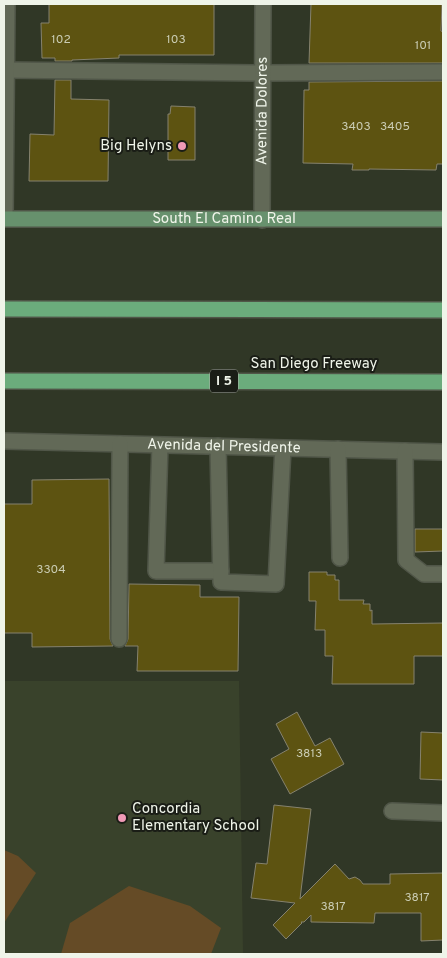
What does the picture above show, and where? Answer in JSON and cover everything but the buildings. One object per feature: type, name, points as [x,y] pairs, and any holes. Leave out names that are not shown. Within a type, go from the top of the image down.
[{"type":"highway","points":[[4,309],[443,310]]},
{"type":"highway","name":"San Diego Freeway","points":[[4,381],[443,382]]},
{"type":"main road","name":"South El Camino Real","points":[[4,219],[443,219]]},
{"type":"street","points":[[4,219],[7,4]]},
{"type":"street","name":"Avenida Dolores","points":[[262,220],[263,4]]},
{"type":"street","points":[[6,70],[263,73],[443,72]]},
{"type":"street","name":"Avenida del Presidente","points":[[4,441],[443,452]]},
{"type":"street","points":[[119,639],[120,444]]},
{"type":"street","points":[[160,445],[156,572],[221,571]]},
{"type":"street","points":[[218,446],[221,582],[276,584],[283,448]]},
{"type":"street","points":[[338,449],[340,558]]},
{"type":"street","points":[[406,451],[406,560],[424,574],[443,574]]},
{"type":"street","points":[[392,811],[443,812]]},
{"type":"shaded area","name":"Concordia Elementary School","points":[[4,681],[239,681],[243,954],[4,954]]},
{"type":"shaded area","points":[[4,850],[18,856],[36,873],[4,923]]},
{"type":"shaded area","points":[[129,886],[190,906],[221,928],[211,954],[61,954],[70,923]]},
{"type":"place","name":"Big Helyns","points":[[182,146]]},
{"type":"place","name":"Concordia Elementary School","points":[[122,818]]}]
